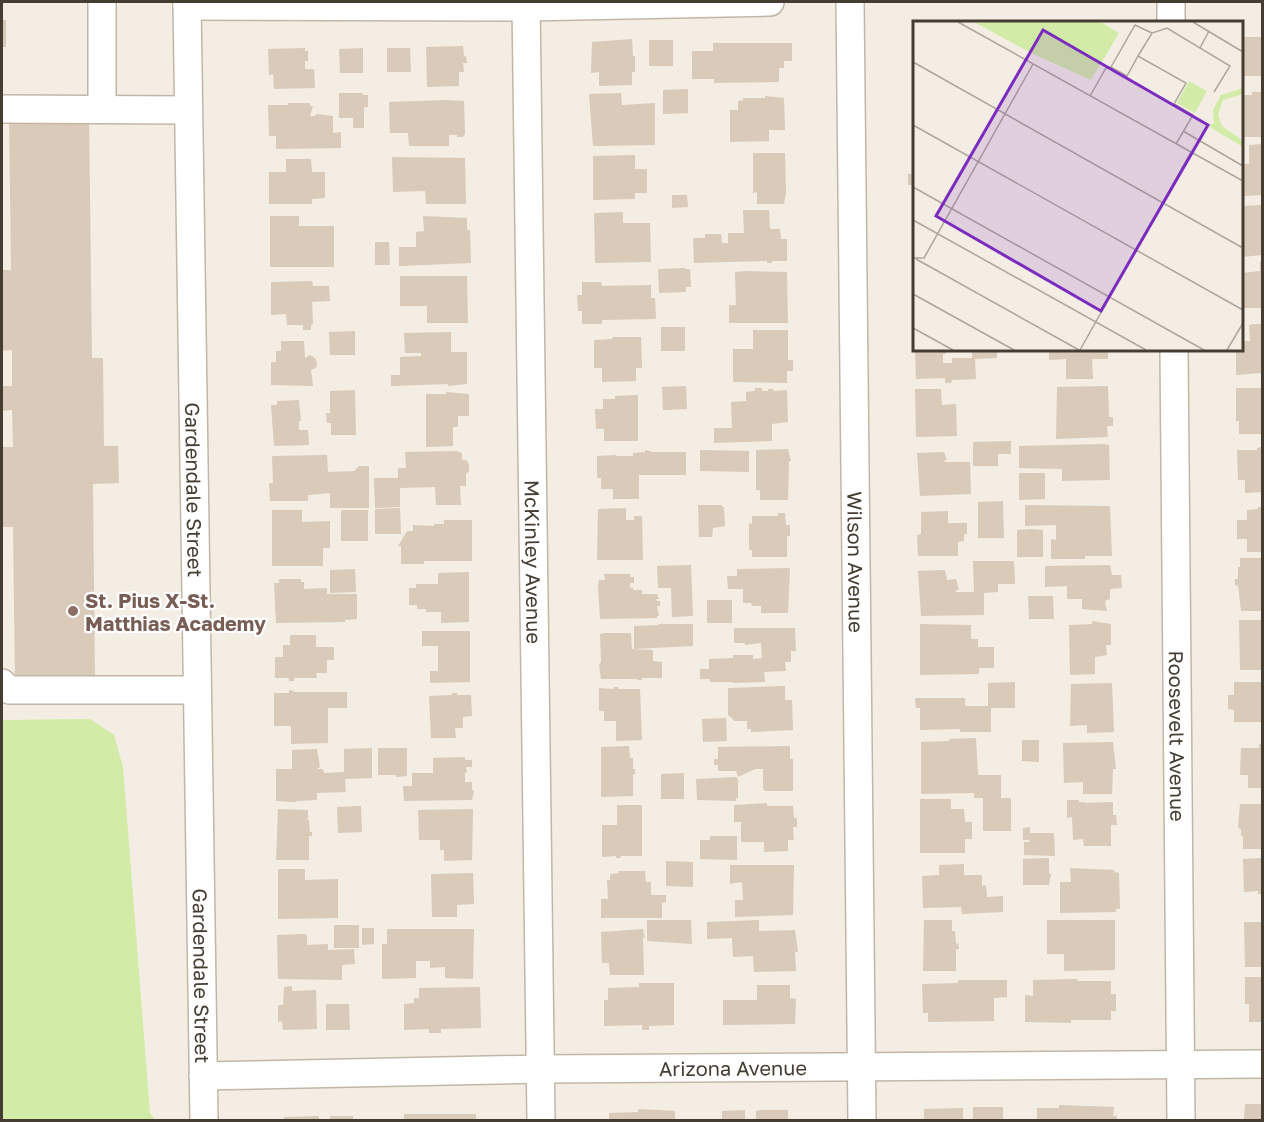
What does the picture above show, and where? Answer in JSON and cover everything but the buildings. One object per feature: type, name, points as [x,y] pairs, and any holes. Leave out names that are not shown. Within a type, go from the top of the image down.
[{"type":"street","points":[[102,2],[102,109]]},
{"type":"street","points":[[187,4],[770,2]]},
{"type":"street","name":"Wilson Avenue","points":[[850,2],[862,1120]]},
{"type":"street","points":[[1171,2],[1171,21]]},
{"type":"street","name":"Gardendale Street","points":[[187,4],[204,1120]]},
{"type":"street","name":"McKinley Avenue","points":[[526,4],[541,1120]]},
{"type":"street","points":[[2,109],[188,111]]},
{"type":"street","name":"Roosevelt Avenue","points":[[1174,351],[1181,1120]]},
{"type":"street","points":[[2,683],[9,690],[196,690]]},
{"type":"street","name":"Arizona Avenue","points":[[203,1076],[861,1066],[1263,1064]]},
{"type":"green space","points":[[90,719],[114,735],[123,767],[150,1113],[155,1120],[2,1120],[2,720]]},
{"type":"place","name":"St. Pius X-St. Matthias Academy","points":[[73,611]]}]
